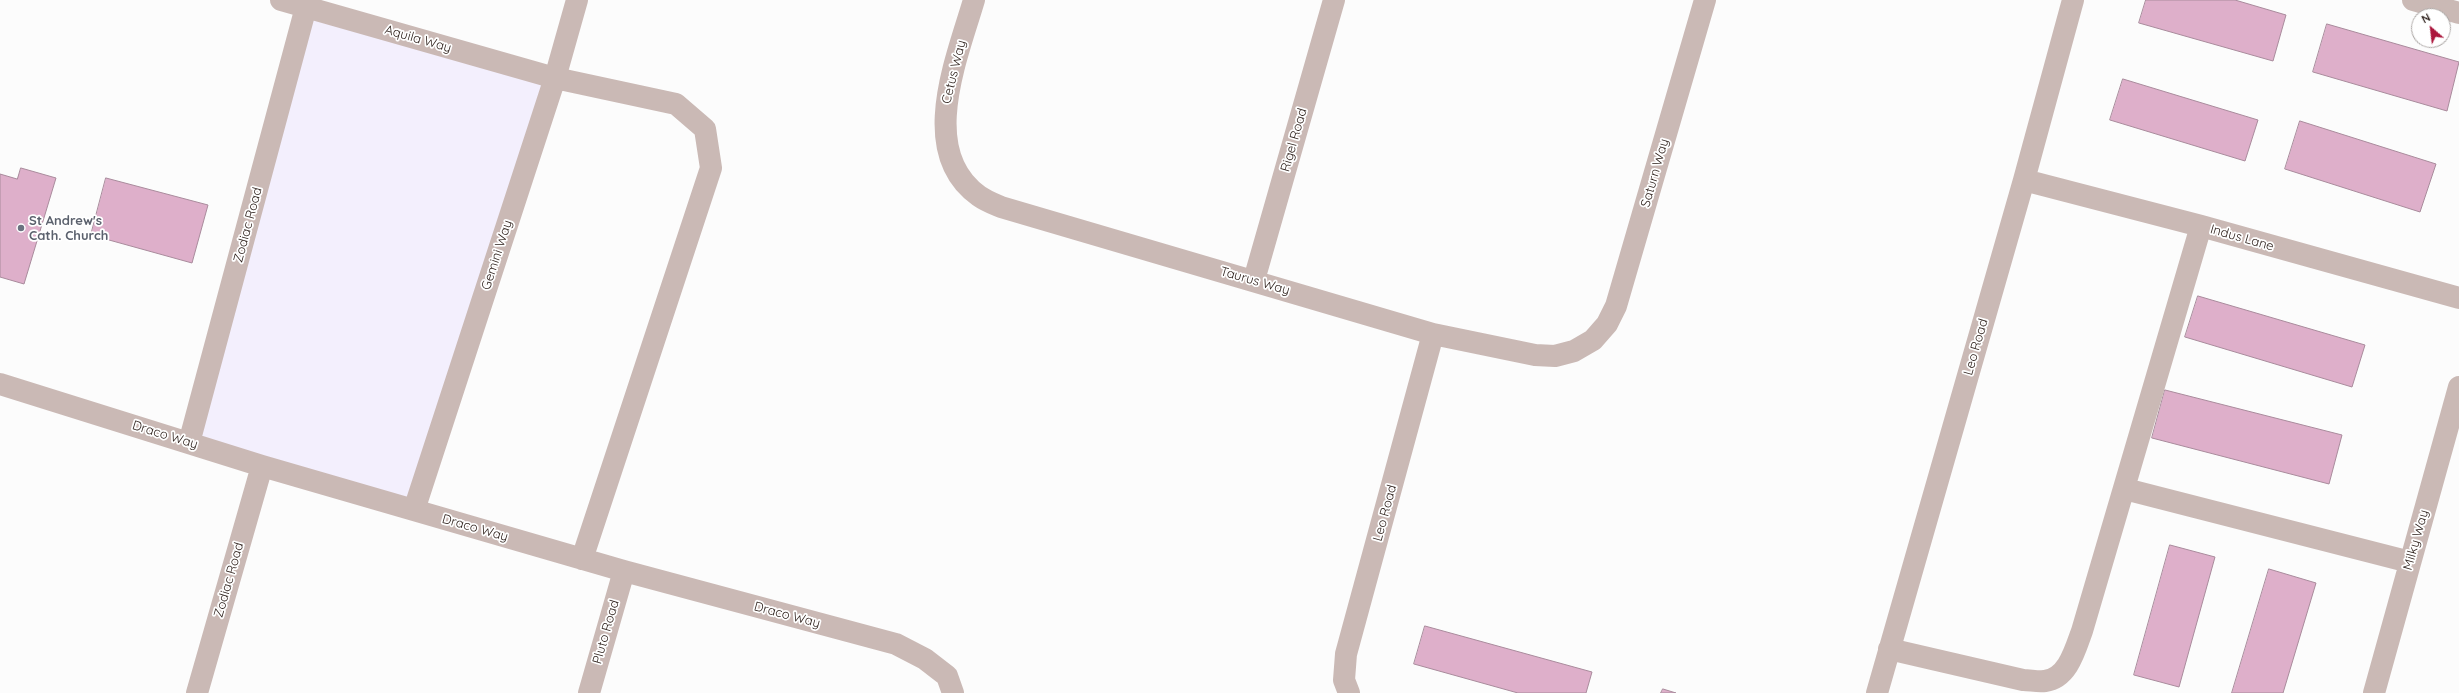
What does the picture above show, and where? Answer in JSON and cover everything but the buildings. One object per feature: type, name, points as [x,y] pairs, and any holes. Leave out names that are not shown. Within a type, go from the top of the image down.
[{"type":"street","name":"Aquila Way","points":[[281,0],[555,78],[676,104],[705,130],[710,168],[582,559]]},
{"type":"street","name":"Gemini Way","points":[[414,510],[555,78],[578,0]]},
{"type":"street","name":"Cetus Way","points":[[947,145],[945,111],[950,82],[974,0]]},
{"type":"street","name":"Rigel Road","points":[[1254,280],[1334,0]]},
{"type":"street","name":"Saturn Way","points":[[1593,340],[1607,324],[1616,306],[1706,0]]},
{"type":"street","name":"Leo Road","points":[[1877,693],[2024,180],[2073,0]]},
{"type":"street","points":[[2413,0],[2459,13]]},
{"type":"street","name":"Zodiac Road","points":[[189,443],[306,7]]},
{"type":"street","name":"Taurus Way","points":[[947,145],[956,171],[966,185],[980,197],[1001,207],[1254,280],[1433,334],[1535,355],[1555,356],[1574,350],[1593,340]]},
{"type":"street","name":"Indus Lane","points":[[2024,180],[2201,226],[2459,298]]},
{"type":"street","points":[[1889,649],[2023,680],[2045,682],[2060,675],[2072,658],[2082,631],[2125,489],[2201,226]]},
{"type":"street","name":"Leo Road","points":[[1349,693],[1344,680],[1346,654],[1433,334]]},
{"type":"street","name":"Draco Way","points":[[0,384],[262,466],[624,572],[896,644],[925,659],[950,685]]},
{"type":"street","name":"Milky Way","points":[[2374,693],[2459,387]]},
{"type":"street","name":"Zodiac Road","points":[[197,693],[262,466]]},
{"type":"street","points":[[2125,489],[2410,562]]},
{"type":"street","name":"Pluto Road","points":[[589,693],[624,572]]},
{"type":"shaded area","points":[[306,7],[555,78],[414,510],[189,443]]},
{"type":"place","name":"St Andrew's Cath. Church","points":[[21,228]]}]
